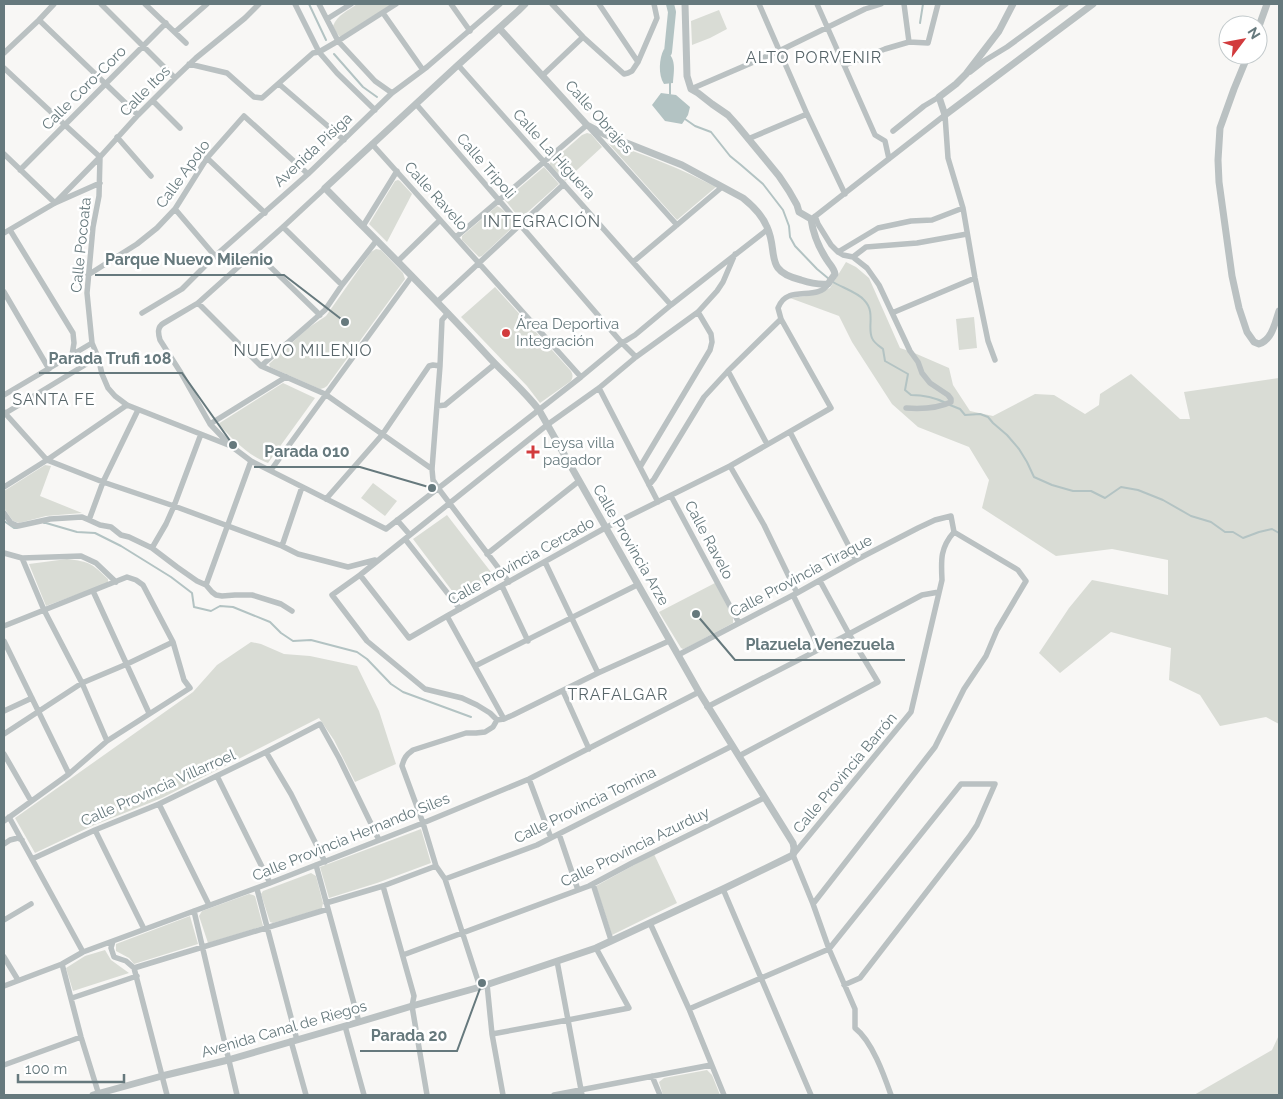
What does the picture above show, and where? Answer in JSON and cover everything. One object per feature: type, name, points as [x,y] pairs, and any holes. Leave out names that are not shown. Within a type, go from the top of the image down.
[{"type":"street","points":[[4,53],[54,4]]},
{"type":"street","points":[[101,4],[175,78]]},
{"type":"street","points":[[145,4],[186,43]]},
{"type":"street","points":[[174,32],[206,4]]},
{"type":"street","name":"Calle Itos","points":[[54,203],[189,64],[259,4]]},
{"type":"street","points":[[295,4],[319,52],[337,73],[375,110]]},
{"type":"street","points":[[319,4],[338,41],[375,81],[392,93]]},
{"type":"street","points":[[327,19],[351,4]]},
{"type":"street","points":[[189,64],[227,72],[254,97],[262,98],[313,53],[319,52],[338,41],[396,4]]},
{"type":"street","points":[[452,4],[470,30]]},
{"type":"street","name":"Avenida Pisiga","points":[[142,313],[182,289],[215,256],[308,174],[392,93],[423,70],[500,4]]},
{"type":"street","points":[[231,446],[210,424],[160,340],[158,329],[160,325],[198,303],[525,4]]},
{"type":"street","points":[[552,4],[583,38],[624,74],[632,71],[638,62],[657,18],[654,4]]},
{"type":"street","points":[[599,4],[638,62]]},
{"type":"street","points":[[685,4],[687,76],[691,89],[698,92],[728,115],[779,176],[797,205],[799,212],[813,218],[831,245],[838,252],[852,257],[867,268],[879,285],[925,378],[951,399],[951,402],[948,404],[906,408]]},
{"type":"street","points":[[759,4],[807,114],[845,194]]},
{"type":"street","points":[[817,4],[876,136],[885,141],[889,159]]},
{"type":"street","points":[[691,89],[779,51],[865,9],[880,4]]},
{"type":"street","points":[[904,4],[909,42]]},
{"type":"street","points":[[845,65],[885,49],[909,42],[928,43],[938,4]]},
{"type":"street","points":[[893,131],[924,106],[956,84],[966,74],[999,31],[1013,4]]},
{"type":"street","points":[[966,74],[1066,4]]},
{"type":"street","points":[[649,485],[659,472],[704,397],[781,319],[778,308],[782,300],[789,296],[820,291],[825,288],[835,274],[812,227],[813,218],[945,114],[1093,4]]},
{"type":"street","points":[[383,13],[423,70]]},
{"type":"street","points":[[39,20],[138,115]]},
{"type":"street","name":"Calle Coro-Coro","points":[[20,170],[166,23]]},
{"type":"street","name":"Calle Obrajes","points":[[500,28],[677,225]]},
{"type":"street","points":[[542,75],[583,38]]},
{"type":"street","name":"Calle La Higuera","points":[[458,65],[671,304]]},
{"type":"street","points":[[1244,65],[1220,128],[1218,160],[1219,182],[1232,276],[1239,308],[1247,332],[1254,342],[1259,344],[1266,341],[1279,311]]},
{"type":"street","points":[[4,68],[100,157]]},
{"type":"street","points":[[279,84],[344,140]]},
{"type":"street","points":[[939,97],[945,114],[948,158],[963,208],[988,341],[995,360]]},
{"type":"street","points":[[153,101],[180,128]]},
{"type":"street","name":"Calle Tripoli","points":[[416,104],[636,357]]},
{"type":"street","points":[[748,139],[807,114]]},
{"type":"street","name":"Calle Apolo","points":[[88,275],[137,244],[157,228],[175,209],[207,158],[244,116],[308,174]]},
{"type":"street","points":[[456,237],[588,125],[604,134],[682,165],[743,198],[760,214],[768,229],[775,263],[780,271],[793,278],[811,283],[828,284]]},
{"type":"street","points":[[117,137],[151,176]]},
{"type":"street","name":"Calle Ravelo","points":[[372,144],[581,377]]},
{"type":"street","name":"Calle Pocoata","points":[[4,155],[54,203]]},
{"type":"street","name":"Calle Pocoata","points":[[100,157],[99,196],[93,227],[87,293],[92,343],[108,388],[127,405],[231,446],[251,461],[386,529],[397,520]]},
{"type":"street","points":[[207,158],[265,213]]},
{"type":"street","points":[[363,226],[397,171]]},
{"type":"street","name":"Calle Itos","points":[[7,232],[54,203],[100,183]]},
{"type":"street","points":[[437,302],[564,184]]},
{"type":"street","points":[[633,262],[722,187]]},
{"type":"street","name":"Calle Provincia Arze","points":[[325,188],[531,400],[699,692],[793,843],[792,855]]},
{"type":"street","points":[[838,252],[878,228],[911,221],[932,220],[963,208]]},
{"type":"street","points":[[175,209],[215,256]]},
{"type":"street","points":[[398,261],[440,220]]},
{"type":"street","points":[[283,227],[342,285]]},
{"type":"street","points":[[460,608],[407,537],[397,520],[768,229]]},
{"type":"street","points":[[7,232],[73,333],[72,355]]},
{"type":"street","points":[[852,257],[866,247],[918,243],[968,234]]},
{"type":"street","points":[[261,366],[320,315],[377,240]]},
{"type":"street","points":[[255,252],[320,315]]},
{"type":"street","points":[[496,720],[490,713],[462,698],[425,688],[367,642],[332,595],[547,425],[599,388],[636,357],[698,312],[720,286],[736,254]]},
{"type":"street","points":[[271,470],[412,276]]},
{"type":"street","points":[[892,313],[975,278]]},
{"type":"street","points":[[4,292],[49,369]]},
{"type":"street","points":[[198,303],[261,366],[325,394],[432,469]]},
{"type":"street","points":[[640,467],[710,350],[711,334],[698,312]]},
{"type":"street","points":[[448,313],[442,320],[432,469],[433,480],[449,504],[509,582]]},
{"type":"street","name":"Calle Provincia Cercado","points":[[360,574],[409,638],[605,528],[730,466],[831,408],[781,319]]},
{"type":"street","points":[[4,395],[92,343]]},
{"type":"street","points":[[98,357],[4,413],[47,460],[317,560],[348,567],[379,558]]},
{"type":"street","points":[[437,406],[446,405],[495,364]]},
{"type":"street","points":[[326,499],[382,435],[429,366],[440,366]]},
{"type":"street","points":[[728,371],[768,444]]},
{"type":"street","points":[[210,424],[286,377]]},
{"type":"street","points":[[599,388],[658,502]]},
{"type":"street","points":[[4,487],[127,405]]},
{"type":"street","points":[[89,520],[103,482],[138,410]]},
{"type":"street","points":[[790,432],[856,560]]},
{"type":"street","points":[[152,548],[174,506],[201,434]]},
{"type":"street","points":[[206,586],[251,461]]},
{"type":"street","points":[[730,466],[764,525],[819,648]]},
{"type":"street","points":[[487,554],[579,481]]},
{"type":"street","points":[[282,546],[302,486]]},
{"type":"street","name":"Calle Ravelo","points":[[671,496],[739,623]]},
{"type":"street","points":[[4,513],[11,523],[18,526],[50,519],[82,517],[111,528],[120,535],[129,537],[152,548],[216,595],[252,596],[281,604],[292,610]]},
{"type":"street","name":"Calle Provincia Tiraque","points":[[678,654],[935,520],[951,516],[954,532]]},
{"type":"street","points":[[813,904],[935,747],[964,689],[986,656],[997,630],[1026,581],[1018,570],[954,532]]},
{"type":"street","name":"Calle Provincia Barrón","points":[[792,855],[911,712],[942,580],[941,558],[947,540],[954,532]]},
{"type":"street","points":[[4,553],[22,558],[81,556],[96,563],[116,582]]},
{"type":"street","points":[[22,558],[44,610],[82,683],[107,741]]},
{"type":"street","points":[[545,562],[598,673]]},
{"type":"street","points":[[4,626],[127,577],[136,580],[142,585],[173,642],[184,680],[190,688],[107,741],[69,774],[6,819],[22,840],[83,952]]},
{"type":"street","points":[[738,756],[878,682],[820,581]]},
{"type":"street","points":[[475,666],[638,585]]},
{"type":"street","points":[[502,586],[528,640]]},
{"type":"street","points":[[93,591],[149,713]]},
{"type":"street","points":[[708,707],[922,594],[939,592]]},
{"type":"street","points":[[447,616],[504,719]]},
{"type":"street","points":[[496,720],[504,719],[669,640]]},
{"type":"street","points":[[4,641],[69,774]]},
{"type":"street","points":[[4,734],[82,683],[173,642]]},
{"type":"street","points":[[563,691],[589,749]]},
{"type":"street","name":"Calle Provincia Hernando Siles","points":[[4,986],[62,964],[83,952],[257,889],[529,779],[699,692]]},
{"type":"street","points":[[4,711],[32,698]]},
{"type":"street","points":[[496,720],[493,727],[485,732],[466,733],[413,750],[406,755],[402,766],[436,866],[445,879],[463,933],[484,985],[503,1095]]},
{"type":"street","name":"Calle Provincia Villarroel","points":[[32,859],[94,830],[159,804],[320,724],[339,758],[379,840]]},
{"type":"street","name":"Calle Provincia Tomina","points":[[445,879],[537,845],[732,746]]},
{"type":"street","points":[[266,752],[291,794],[325,862]]},
{"type":"street","points":[[4,754],[31,800]]},
{"type":"street","points":[[217,776],[270,883]]},
{"type":"street","points":[[529,779],[551,838]]},
{"type":"street","points":[[689,1009],[829,949],[961,784],[995,784],[977,825],[969,837],[860,978],[844,985]]},
{"type":"street","name":"Calle Provincia Azurduy","points":[[403,955],[593,884],[632,862],[764,798]]},
{"type":"street","points":[[159,804],[210,905]]},
{"type":"street","points":[[94,830],[144,929]]},
{"type":"street","points":[[559,834],[578,890]]},
{"type":"street","points":[[4,844],[18,838],[22,840]]},
{"type":"street","points":[[792,855],[855,1009],[854,1028],[861,1032],[881,1066],[891,1095]]},
{"type":"street","name":"Avenida Canal de Riegos","points":[[97,1095],[359,1022],[484,985],[596,948],[792,855]]},
{"type":"street","points":[[316,865],[359,1022]]},
{"type":"street","points":[[134,968],[268,928],[436,866]]},
{"type":"street","points":[[593,884],[611,940]]},
{"type":"street","points":[[383,886],[414,996],[412,1006],[427,1095]]},
{"type":"street","points":[[257,889],[268,928],[306,1095]]},
{"type":"street","points":[[723,889],[811,1095]]},
{"type":"street","points":[[4,920],[31,904]]},
{"type":"street","points":[[194,911],[204,947],[237,1095]]},
{"type":"street","points":[[650,923],[689,1009],[724,1095]]},
{"type":"street","points":[[113,941],[111,948],[114,956],[126,961],[134,968],[167,1095]]},
{"type":"street","points":[[492,1034],[629,1008],[596,948]]},
{"type":"street","points":[[4,957],[18,980]]},
{"type":"street","points":[[558,960],[582,1093]]},
{"type":"street","points":[[62,964],[97,1095]]},
{"type":"street","points":[[72,998],[136,976]]},
{"type":"street","points":[[345,1026],[364,1095]]},
{"type":"street","points":[[4,1065],[81,1037]]},
{"type":"street","points":[[554,1095],[582,1093],[652,1076],[711,1065]]},
{"type":"street","points":[[652,1076],[660,1095]]},
{"type":"shaded area","points":[[357,4],[392,4],[340,37],[333,26],[335,22]]},
{"type":"shaded area","points":[[719,10],[727,29],[692,45],[691,21]]},
{"type":"shaded area","points":[[664,49],[673,60],[673,83],[664,84],[662,80],[660,62]]},
{"type":"shaded area","points":[[661,93],[676,95],[690,107],[688,115],[682,124],[665,121],[652,105]]},
{"type":"shaded area","points":[[591,134],[602,147],[565,181],[550,163],[582,135]]},
{"type":"shaded area","points":[[608,143],[663,162],[716,187],[677,220]]},
{"type":"shaded area","points":[[544,167],[559,184],[520,219],[505,200]]},
{"type":"shaded area","points":[[398,180],[412,194],[387,242],[369,224],[395,181]]},
{"type":"shaded area","points":[[497,206],[507,214],[514,226],[479,257],[462,240],[462,236]]},
{"type":"shaded area","points":[[376,249],[381,250],[403,273],[405,279],[327,386],[320,389],[270,367],[269,364],[308,328],[326,316],[371,252]]},
{"type":"shaded area","points":[[846,262],[856,267],[869,278],[900,348],[949,368],[953,385],[970,411],[993,416],[1035,394],[1054,395],[1085,414],[1099,405],[1100,394],[1131,374],[1180,419],[1190,419],[1184,392],[1279,378],[1279,724],[1266,717],[1220,726],[1200,695],[1169,680],[1171,648],[1111,632],[1060,673],[1039,653],[1069,608],[1092,580],[1168,595],[1168,560],[1112,549],[1056,556],[982,508],[989,480],[969,447],[918,427],[892,404],[852,342],[839,316],[790,298],[806,296],[830,288]]},
{"type":"shaded area","name":"Área Deportiva Integración","points":[[495,287],[572,372],[571,381],[540,403],[527,386],[461,317]]},
{"type":"shaded area","points":[[974,317],[977,348],[959,350],[956,319]]},
{"type":"shaded area","points":[[283,383],[315,398],[268,463],[247,451],[218,424]]},
{"type":"shaded area","points":[[45,465],[51,466],[40,496],[82,513],[46,516],[19,523],[13,521],[4,508],[4,491]]},
{"type":"shaded area","points":[[373,483],[397,501],[385,516],[361,498]]},
{"type":"shaded area","points":[[447,515],[494,576],[459,600],[413,539]]},
{"type":"shaded area","points":[[67,559],[90,564],[108,579],[108,583],[46,606],[29,564]]},
{"type":"shaded area","points":[[715,583],[733,617],[733,623],[686,648],[681,648],[659,612]]},
{"type":"shaded area","points":[[251,642],[261,644],[284,654],[310,656],[357,666],[379,711],[396,764],[355,782],[334,740],[319,718],[162,798],[92,826],[35,853],[15,818],[193,692],[217,665]]},
{"type":"shaded area","points":[[421,829],[431,863],[329,898],[320,867]]},
{"type":"shaded area","points":[[654,854],[677,903],[612,935],[596,886]]},
{"type":"shaded area","points":[[311,873],[316,876],[323,903],[322,908],[273,923],[270,922],[261,894],[263,891]]},
{"type":"shaded area","points":[[249,894],[255,896],[263,926],[208,943],[199,916],[202,911]]},
{"type":"shaded area","points":[[190,916],[198,944],[134,964],[129,958],[116,951],[116,944]]},
{"type":"shaded area","points":[[105,950],[111,960],[129,973],[73,991],[66,968],[85,956]]},
{"type":"shaded area","points":[[1279,1035],[1279,1095],[1194,1095],[1272,1050]]},
{"type":"shaded area","points":[[707,1070],[712,1075],[720,1095],[663,1095],[659,1082],[664,1078]]},
{"type":"waterway","points":[[309,4],[326,40]]},
{"type":"waterway","points":[[668,52],[672,12],[670,4]]},
{"type":"waterway","points":[[920,23],[923,4]]},
{"type":"waterway","points":[[334,54],[363,87],[377,97]]},
{"type":"waterway","points":[[670,81],[670,94]]},
{"type":"waterway","points":[[685,119],[695,126],[711,132],[730,156],[763,184],[783,210],[789,226],[790,237],[795,246],[829,279]]},
{"type":"waterway","points":[[833,282],[862,297],[868,305],[870,309],[872,338],[883,349],[885,361],[908,374],[905,390],[911,395],[929,397],[946,403]]},
{"type":"waterway","points":[[950,405],[960,409],[965,415],[980,414],[988,417],[1019,449],[1034,477],[1052,485],[1073,491],[1091,491],[1105,498],[1121,487],[1138,490],[1163,500],[1191,516],[1211,522],[1225,532],[1233,532],[1243,538],[1272,529],[1279,533]]},
{"type":"waterway","points":[[4,521],[17,528]]},
{"type":"waterway","points":[[44,523],[77,532],[95,533],[121,546],[171,577],[192,593],[194,607],[211,611],[220,606],[233,607],[270,622],[293,641],[311,640],[357,652],[367,659],[391,684],[403,692],[471,717]]},
{"type":"place","name":"Parque Nuevo Milenio","points":[[345,322]]},
{"type":"place","name":"Área Deportiva Integración","points":[[506,333]]},
{"type":"place","name":"Parada Trufi 108","points":[[233,445]]},
{"type":"place","name":"Leysa villa pagador","points":[[533,452]]},
{"type":"place","name":"Parada 010","points":[[432,488]]},
{"type":"place","name":"Plazuela Venezuela","points":[[696,614]]},
{"type":"place","name":"Parada 20","points":[[482,983]]},
{"type":"district","name":"ALTO PORVENIR","points":[[814,57]]},
{"type":"district","name":"INTEGRACIÓN","points":[[542,221]]},
{"type":"district","name":"NUEVO MILENIO","points":[[303,350]]},
{"type":"district","name":"SANTA FE","points":[[54,399]]},
{"type":"district","name":"TRAFALGAR","points":[[618,694]]}]
